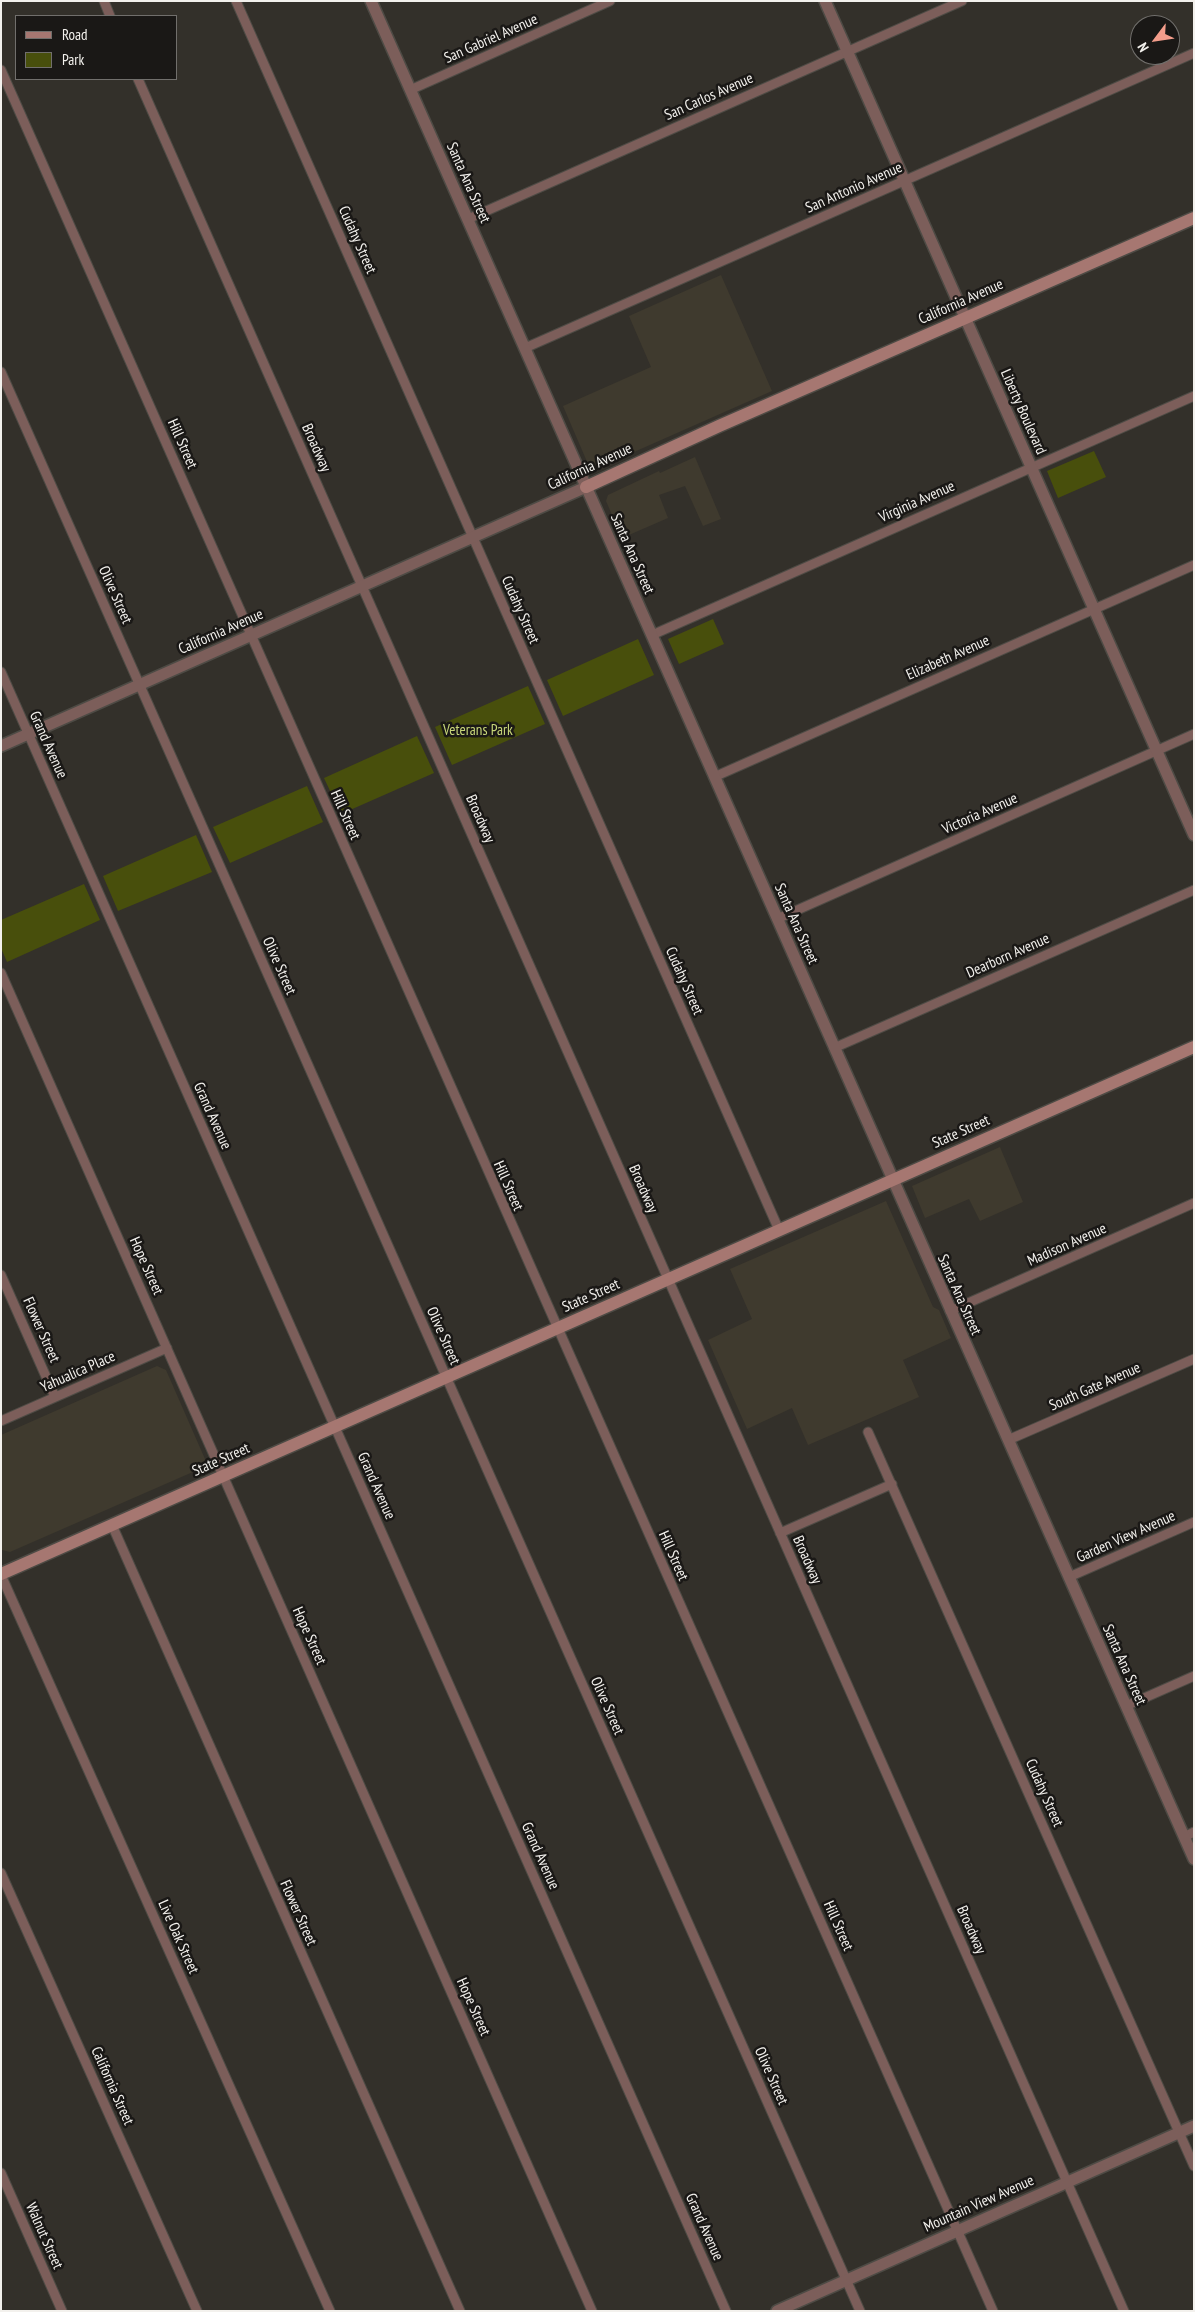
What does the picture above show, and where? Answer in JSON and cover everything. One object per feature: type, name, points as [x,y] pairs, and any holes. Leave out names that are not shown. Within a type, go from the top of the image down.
[{"type":"main road","name":"California Avenue","points":[[586,487],[712,429],[1194,218]]},
{"type":"main road","name":"State Street","points":[[1,1574],[1194,1047]]},
{"type":"street","points":[[104,1],[110,15]]},
{"type":"street","name":"Cudahy Street","points":[[236,1],[779,1230]]},
{"type":"street","name":"Santa Ana Street","points":[[371,1],[1126,1706],[1189,1835],[1194,1859]]},
{"type":"street","name":"San Gabriel Avenue","points":[[410,90],[610,1]]},
{"type":"street","name":"Liberty Boulevard","points":[[825,1],[1194,835]]},
{"type":"street","name":"San Carlos Avenue","points":[[468,219],[962,1]]},
{"type":"street","name":"San Antonio Avenue","points":[[525,348],[1194,52]]},
{"type":"street","name":"Hill Street","points":[[1,70],[556,1329],[993,2311]]},
{"type":"street","name":"Broadway","points":[[138,80],[1124,2311]]},
{"type":"street","name":"Olive Street","points":[[1,372],[860,2311]]},
{"type":"street","name":"Virginia Avenue","points":[[652,636],[1194,396]]},
{"type":"street","name":"California Avenue","points":[[1,746],[586,487]]},
{"type":"street","name":"Elizabeth Avenue","points":[[714,777],[1194,565]]},
{"type":"street","name":"Grand Avenue","points":[[1,672],[726,2311]]},
{"type":"street","name":"Victoria Avenue","points":[[777,919],[1194,734]]},
{"type":"street","name":"Dearborn Avenue","points":[[834,1048],[1194,890]]},
{"type":"street","name":"Hope Street","points":[[1,973],[592,2311]]},
{"type":"street","name":"Madison Avenue","points":[[950,1311],[1194,1203]]},
{"type":"street","name":"Flower Street","points":[[1,1275],[55,1397]]},
{"type":"street","name":"Yahualica Place","points":[[1,1421],[167,1348]]},
{"type":"street","name":"South Gate Avenue","points":[[1008,1440],[1194,1359]]},
{"type":"street","name":"Cudahy Street","points":[[868,1432],[1194,2166]]},
{"type":"street","points":[[780,1533],[892,1484]]},
{"type":"street","name":"Garden View Avenue","points":[[1069,1577],[1194,1522]]},
{"type":"street","name":"Flower Street","points":[[112,1525],[460,2311]]},
{"type":"street","name":"Live Oak Street","points":[[1,1574],[330,2311]]},
{"type":"street","points":[[1126,1706],[1194,1676]]},
{"type":"street","name":"California Street","points":[[1,1873],[197,2311]]},
{"type":"street","name":"Mountain View Avenue","points":[[777,2311],[1194,2126]]},
{"type":"street","name":"Walnut Street","points":[[1,2173],[62,2311]]},
{"type":"shaded area","points":[[721,275],[772,391],[591,471],[563,406],[651,367],[629,316]]},
{"type":"shaded area","points":[[695,457],[721,519],[703,526],[685,486],[659,495],[668,518],[622,538],[606,501],[608,495],[659,471],[660,473]]},
{"type":"shaded area","points":[[1000,1147],[1023,1202],[980,1221],[969,1199],[925,1218],[912,1186]]},
{"type":"shaded area","points":[[886,1201],[933,1307],[939,1310],[951,1338],[903,1360],[919,1397],[808,1445],[792,1408],[747,1429],[708,1340],[752,1319],[730,1269]]},
{"type":"shaded area","points":[[157,1366],[166,1370],[205,1459],[202,1468],[10,1552],[2,1550],[1,1435]]},
{"type":"green space","points":[[1094,451],[1106,477],[1058,498],[1047,471]]},
{"type":"green space","points":[[713,619],[724,644],[679,664],[668,639]]},
{"type":"green space","points":[[638,639],[654,675],[563,716],[547,680]]},
{"type":"green space","name":"Veterans Park","points":[[528,686],[545,724],[452,765],[435,727]]},
{"type":"green space","name":"Veterans Park","points":[[417,736],[434,773],[341,814],[324,778]]},
{"type":"green space","points":[[307,786],[323,822],[230,863],[213,827]]},
{"type":"green space","points":[[196,835],[212,872],[118,911],[103,876]]},
{"type":"green space","points":[[84,884],[100,920],[7,962],[1,948],[1,920]]}]
